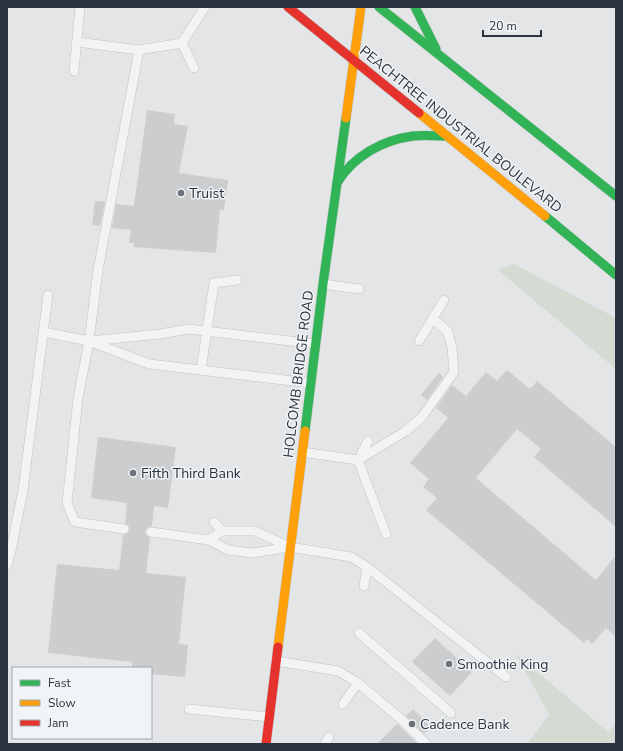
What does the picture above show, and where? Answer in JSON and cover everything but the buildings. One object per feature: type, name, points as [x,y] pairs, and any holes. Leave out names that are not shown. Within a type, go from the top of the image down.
[{"type":"main road","name":"PEACHTREE INDUSTRIAL BOULEVARD","points":[[288,7],[616,275]]},
{"type":"main road","name":"HOLCOMB BRIDGE ROAD","points":[[268,743],[268,716],[310,383],[361,7]]},
{"type":"main road","points":[[379,7],[616,196]]},
{"type":"main road","points":[[415,7],[440,57]]},
{"type":"main road","points":[[336,183],[346,168],[373,149],[397,140],[414,136],[447,136]]},
{"type":"lane","points":[[74,71],[80,7]]},
{"type":"lane","points":[[77,42],[139,50],[182,43],[205,7]]},
{"type":"lane","points":[[182,43],[194,68]]},
{"type":"lane","points":[[124,529],[75,522],[67,503],[78,398],[89,341],[98,270],[139,50]]},
{"type":"lane","points":[[201,370],[214,283],[237,280]]},
{"type":"lane","points":[[323,284],[359,289]]},
{"type":"lane","points":[[7,565],[23,490],[48,295]]},
{"type":"lane","points":[[419,341],[444,300]]},
{"type":"lane","points":[[302,452],[358,460],[406,431],[422,417],[454,372],[452,348],[448,332],[433,319]]},
{"type":"lane","points":[[89,341],[160,334],[188,329],[316,344]]},
{"type":"lane","points":[[43,332],[89,341],[149,364],[310,383]]},
{"type":"lane","points":[[368,441],[358,460],[386,534]]},
{"type":"lane","points":[[214,522],[222,531]]},
{"type":"lane","points":[[209,540],[222,531],[255,531],[290,547],[351,557],[367,567],[506,677]]},
{"type":"lane","points":[[151,532],[209,540],[228,550],[252,553],[290,547]]},
{"type":"lane","points":[[364,586],[367,567]]},
{"type":"lane","points":[[359,633],[451,712]]},
{"type":"lane","points":[[276,661],[338,671],[358,684],[402,720],[423,741]]},
{"type":"lane","points":[[343,704],[358,684]]},
{"type":"lane","points":[[189,709],[268,716]]},
{"type":"shaded area","points":[[514,264],[616,318],[616,369],[498,270]]},
{"type":"shaded area","points":[[516,654],[608,732],[616,723],[616,744],[527,744],[549,715]]},
{"type":"traffic: fast","points":[[379,7],[616,196]]},
{"type":"traffic: fast","points":[[415,7],[436,49]]},
{"type":"traffic: fast","points":[[305,431],[323,284],[346,118]]},
{"type":"traffic: fast","points":[[337,183],[351,165],[360,157],[391,141],[413,136],[447,136]]},
{"type":"traffic: fast","points":[[545,216],[616,275]]},
{"type":"traffic: slow","points":[[346,118],[361,7]]},
{"type":"traffic: slow","points":[[419,113],[545,216]]},
{"type":"traffic: slow","points":[[278,647],[305,431]]},
{"type":"traffic: jam","points":[[288,7],[419,113]]},
{"type":"traffic: jam","points":[[266,744],[278,647]]},
{"type":"place","name":"Truist","points":[[181,193]]},
{"type":"place","name":"Fifth Third Bank","points":[[133,473]]},
{"type":"place","name":"Smoothie King","points":[[449,664]]},
{"type":"place","name":"Cadence Bank","points":[[412,724]]}]
